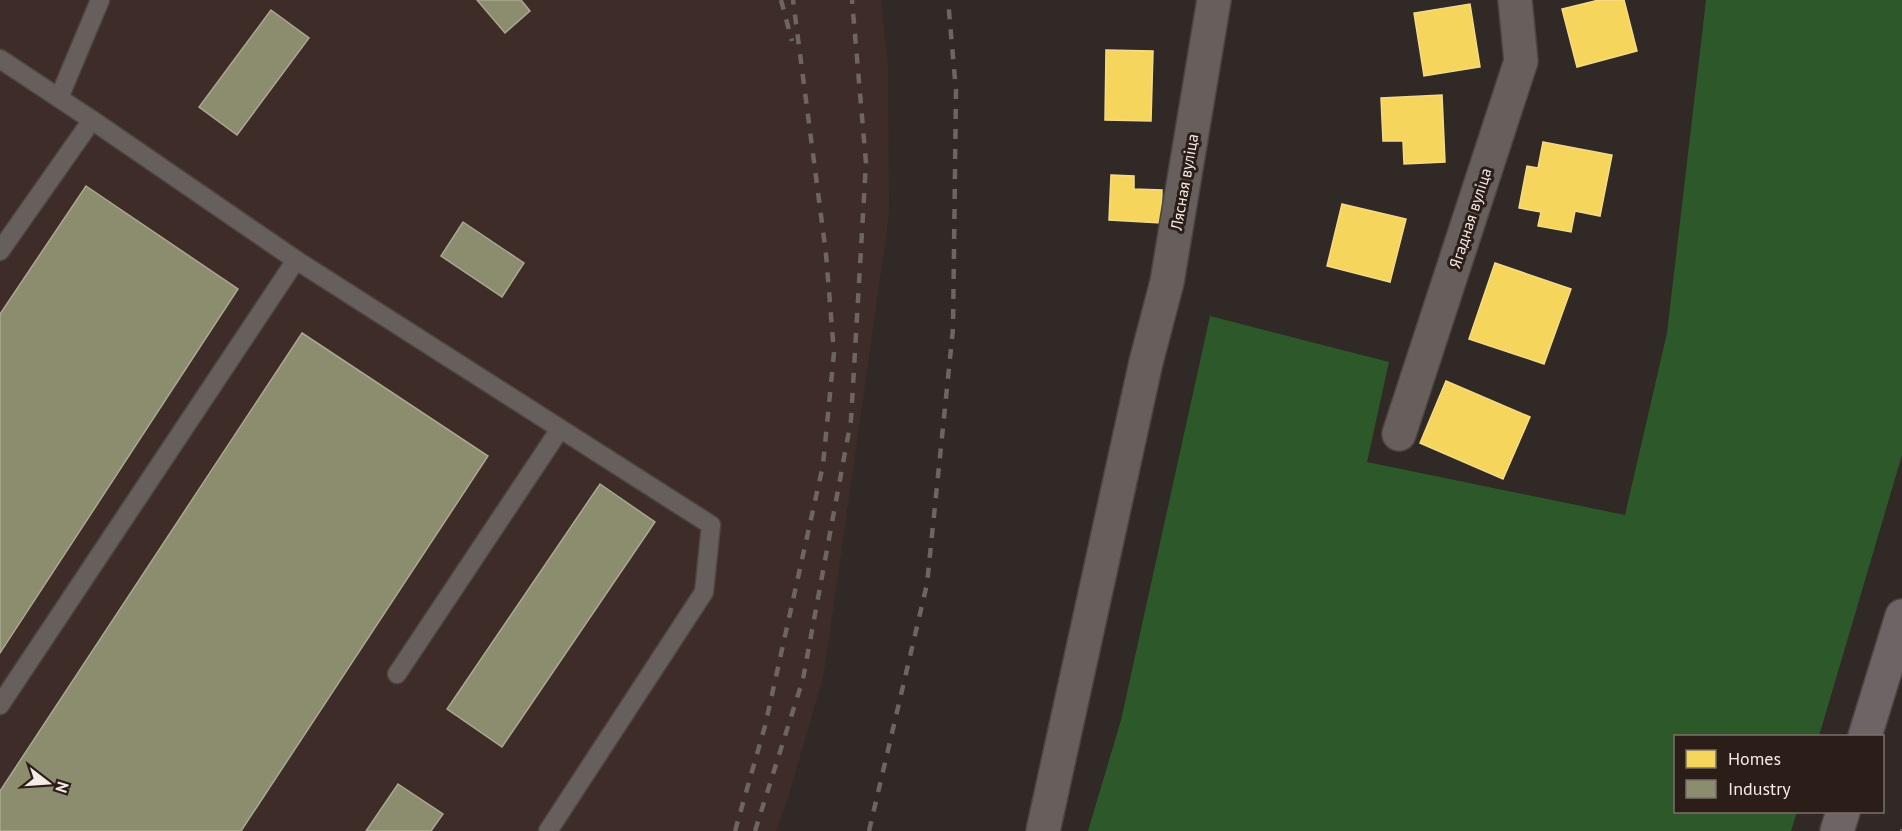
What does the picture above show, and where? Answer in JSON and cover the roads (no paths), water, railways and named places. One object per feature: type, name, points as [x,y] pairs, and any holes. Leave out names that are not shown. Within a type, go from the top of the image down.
[{"type":"main road","points":[[1865,735],[1902,616]]},
{"type":"main road","points":[[1837,831],[1843,813]]},
{"type":"street","name":"Лясная вуліца","points":[[1043,831],[1146,362],[1167,282],[1214,0]]},
{"type":"street","name":"Ягадная вуліца","points":[[1400,434],[1521,61],[1515,0]]},
{"type":"lane","points":[[59,98],[100,0]]},
{"type":"lane","points":[[0,59],[296,260],[711,525],[704,592],[548,831]]},
{"type":"lane","points":[[0,250],[92,120]]},
{"type":"lane","points":[[0,705],[296,260]]},
{"type":"lane","points":[[396,674],[560,429]]},
{"type":"railway","points":[[781,0],[792,41]]},
{"type":"railway","points":[[735,831],[765,726],[823,465],[834,353],[826,254],[793,0]]},
{"type":"railway","points":[[755,831],[803,679],[851,420],[866,163],[852,0]]},
{"type":"railway","points":[[869,831],[927,584],[953,329],[956,91],[948,0]]}]
